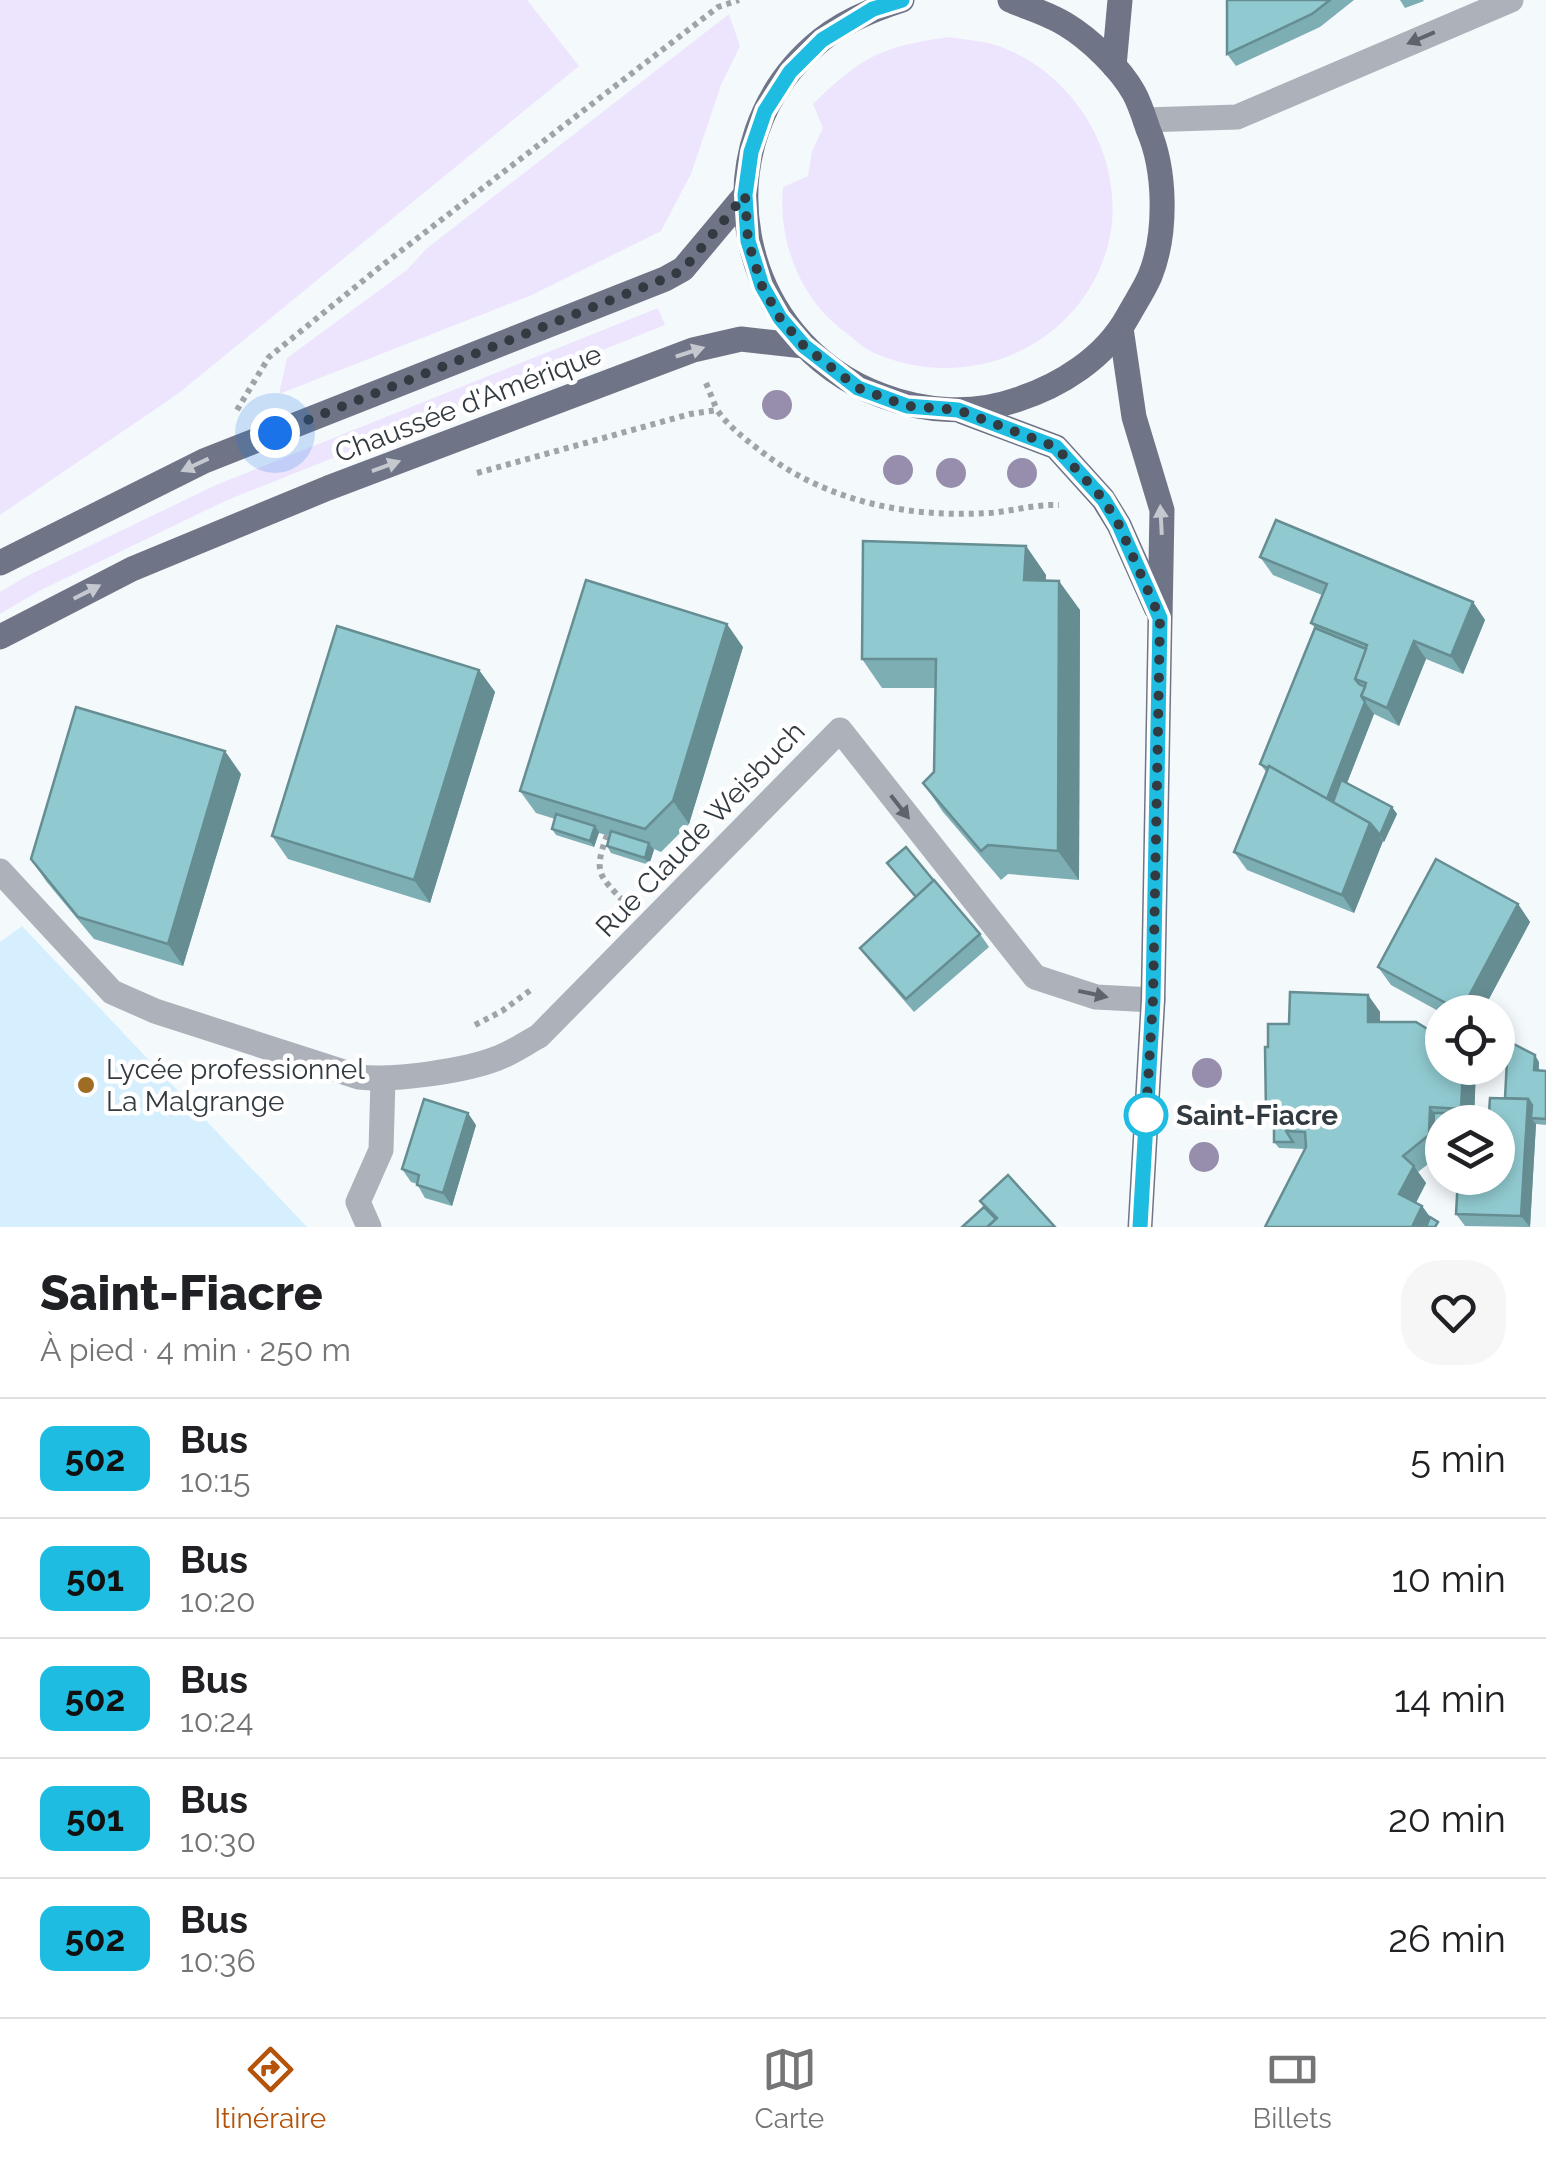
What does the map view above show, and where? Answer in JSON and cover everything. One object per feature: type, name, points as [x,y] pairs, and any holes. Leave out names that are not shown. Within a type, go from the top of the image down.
[{"type":"main road","points":[[902,0],[873,9],[822,40],[790,72],[765,111],[751,152],[745,195],[748,241],[762,286],[780,318],[804,346],[858,388],[907,406],[958,410],[1001,406],[1042,392],[1085,365],[1122,328],[1151,275],[1164,207],[1154,141],[1134,93],[1114,66],[1066,24],[1010,0]]},
{"type":"main road","points":[[1114,66],[1120,0]]},
{"type":"main road","name":"Chaussée d'Amérique","points":[[0,563],[204,461],[683,270],[745,195]]},
{"type":"main road","points":[[1122,328],[1134,417],[1162,510],[1153,1000],[1140,1227]]},
{"type":"main road","name":"Chaussée d'Amérique","points":[[0,637],[132,569],[328,488],[693,350],[741,339],[804,346]]},
{"type":"main road","points":[[958,410],[1056,447],[1104,500],[1160,618]]},
{"type":"street","points":[[1145,120],[1236,117],[1511,0]]},
{"type":"street","name":"Rue Claude Weisbuch","points":[[0,872],[112,992],[155,1011],[360,1077],[383,1080],[498,1059],[539,1036],[840,730],[1035,977],[1096,997],[1153,1000]]},
{"type":"street","points":[[369,1227],[358,1202],[381,1150],[383,1080]]},
{"type":"path","points":[[231,420],[269,357],[380,266],[718,8],[739,0]]},
{"type":"path","points":[[704,380],[717,410],[739,434],[784,468],[845,498],[913,513],[989,513],[1072,506]]},
{"type":"path","points":[[469,475],[717,410]]},
{"type":"path","points":[[606,835],[597,862],[598,874],[647,926]]},
{"type":"path","points":[[460,1032],[502,1011],[546,979]]},
{"type":"shaded area","points":[[0,0],[527,0],[579,66],[179,393],[0,515]]},
{"type":"shaded area","points":[[729,14],[740,46],[721,85],[691,174],[661,231],[532,295],[279,394],[287,358],[407,270],[426,249]]},
{"type":"shaded area","points":[[949,37],[995,45],[1030,61],[1078,105],[1106,162],[1112,226],[1104,258],[1088,291],[1066,319],[1009,356],[976,365],[941,368],[906,364],[872,352],[826,316],[794,266],[782,207],[783,187],[808,176],[812,151],[823,128],[813,104],[874,56]]},
{"type":"shaded area","points":[[658,308],[665,325],[225,501],[39,591],[0,614],[0,592],[216,485]]},
{"type":"shaded area","name":"Lycée professionnel La Malgrange","points":[[22,926],[307,1227],[0,1227],[0,942]]},
{"type":"building","points":[[1227,0],[1330,0],[1312,14],[1227,54]]},
{"type":"building","points":[[1276,520],[1473,602],[1451,656],[1414,641],[1387,708],[1361,696],[1366,683],[1355,679],[1367,645],[1311,623],[1327,584],[1260,557]]},
{"type":"building","points":[[863,541],[1026,546],[1024,580],[1059,581],[1058,851],[988,845],[981,851],[923,783],[934,772],[936,659],[862,659]]},
{"type":"building","points":[[586,580],[727,624],[673,801],[645,829],[520,791]]},
{"type":"building","points":[[337,626],[479,670],[414,880],[272,836]]},
{"type":"building","points":[[1315,628],[1366,649],[1355,679],[1365,687],[1361,696],[1365,702],[1327,799],[1260,764]]},
{"type":"building","points":[[76,707],[225,751],[168,944],[78,917],[31,859]]},
{"type":"building","points":[[1269,766],[1370,823],[1342,895],[1234,852]]},
{"type":"building","points":[[1341,780],[1392,807],[1380,835],[1370,823],[1333,802]]},
{"type":"building","points":[[556,814],[595,826],[590,841],[552,829]]},
{"type":"building","points":[[611,831],[649,843],[645,858],[607,846]]},
{"type":"building","points":[[906,847],[934,881],[916,897],[887,863]]},
{"type":"building","points":[[1436,859],[1518,904],[1470,995],[1431,995],[1378,967]]},
{"type":"building","points":[[934,880],[980,934],[906,999],[860,948]]},
{"type":"building","points":[[1290,992],[1368,995],[1368,1022],[1416,1022],[1425,1028],[1425,1085],[1462,1085],[1461,1105],[1425,1105],[1425,1138],[1403,1156],[1414,1166],[1399,1194],[1422,1206],[1412,1227],[1265,1227],[1306,1147],[1305,1132],[1286,1131],[1286,1113],[1266,1113],[1268,1024],[1289,1024]]},
{"type":"building","points":[[1515,1045],[1535,1055],[1534,1070],[1546,1071],[1546,1119],[1531,1118],[1532,1105],[1528,1099],[1505,1098],[1506,1085],[1515,1085]]},
{"type":"building","points":[[1490,1098],[1528,1099],[1521,1216],[1456,1214],[1457,1195],[1515,1195],[1515,1105],[1490,1105]]},
{"type":"building","points":[[424,1099],[468,1113],[443,1193],[417,1185],[419,1175],[402,1169]]},
{"type":"building","points":[[1274,1125],[1286,1125],[1293,1142],[1274,1142]]},
{"type":"building","points":[[1008,1175],[1055,1227],[987,1227],[997,1218],[980,1201]]},
{"type":"building","points":[[984,1207],[996,1219],[987,1227],[962,1227]]},
{"type":"building","points":[[1430,1217],[1438,1222],[1435,1227],[1426,1227]]},
{"type":"bus line","name":"502","points":[[902,0],[873,9],[822,40],[790,72],[765,111],[751,152],[745,195],[748,241],[762,286],[780,318],[804,346],[858,388],[907,406],[958,410],[1056,447],[1104,500],[1160,618],[1153,1000],[1140,1227]]},
{"type":"place","name":"Lycée professionnel La Malgrange","points":[[86,1085]]},
{"type":"place","name":"Saint-Fiacre","points":[[1146,1115]]},
{"type":"route","points":[[275,433],[683,270],[745,195],[748,241],[762,286],[780,318],[804,346],[858,388],[907,406],[958,410],[1056,447],[1104,500],[1160,618],[1153,1000],[1146,1115]]}]
